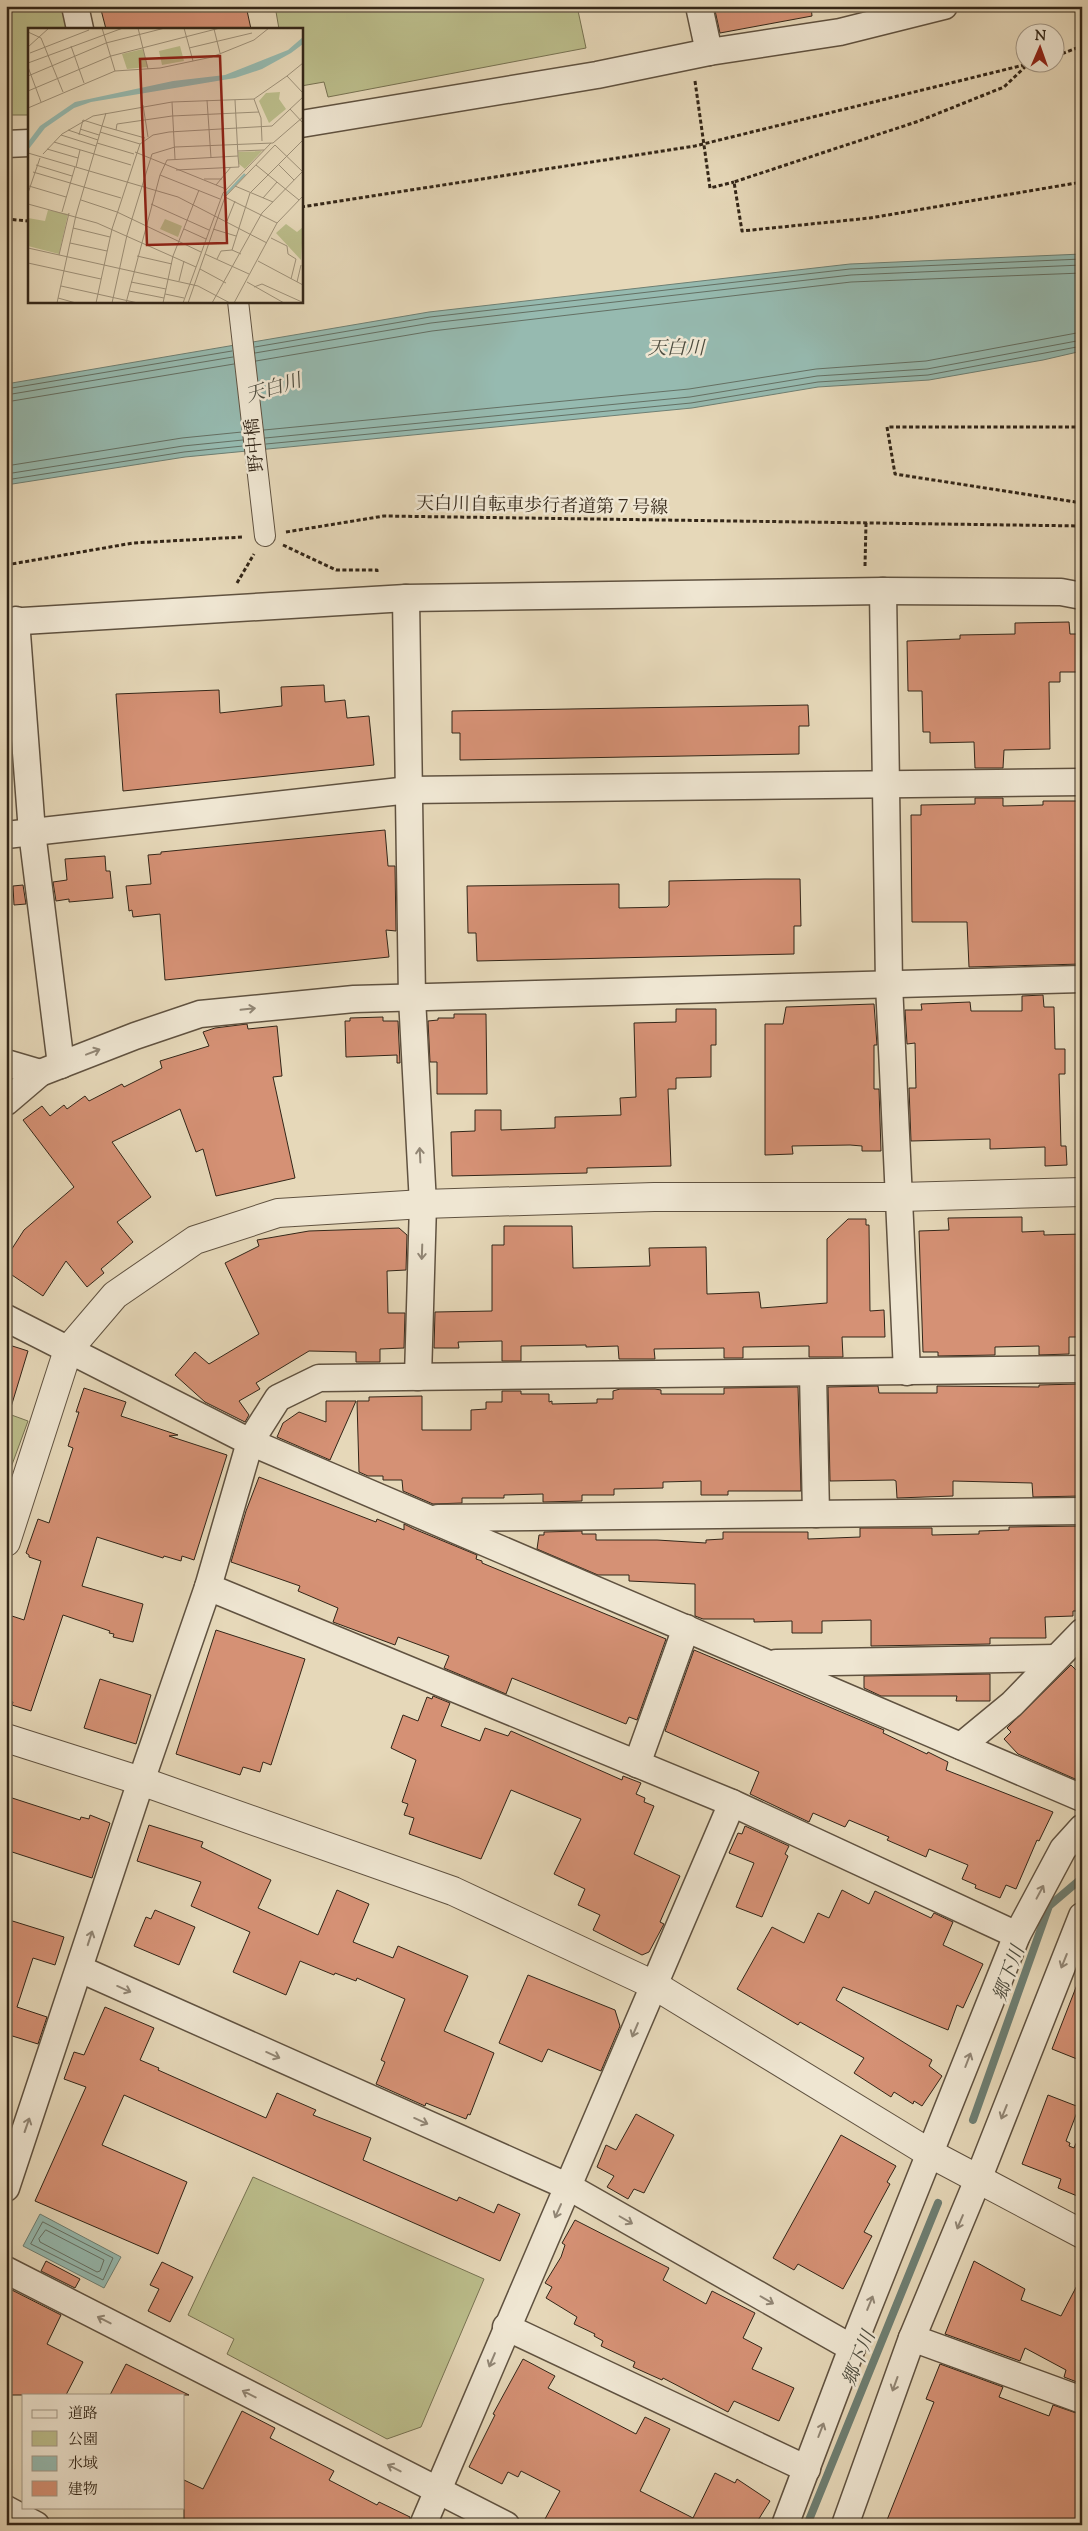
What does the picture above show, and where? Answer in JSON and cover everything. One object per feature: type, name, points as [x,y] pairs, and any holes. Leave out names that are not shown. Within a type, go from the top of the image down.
[{"type":"street","points":[[75,6],[80,28]]},
{"type":"street","points":[[699,6],[701,54]]},
{"type":"street","points":[[302,124],[587,77],[701,54],[840,32],[944,6]]},
{"type":"street","points":[[6,144],[28,144]]},
{"type":"street","name":"野中橋","points":[[238,302],[264,533]]},
{"type":"street","points":[[874,591],[885,785],[889,984],[907,1372]]},
{"type":"street","points":[[51,1069],[32,832],[11,621],[406,598],[874,591],[1061,592],[1082,596]]},
{"type":"street","points":[[406,598],[412,998],[423,1204],[418,1377]]},
{"type":"street","points":[[6,835],[409,790],[1082,782]]},
{"type":"street","points":[[6,1102],[51,1069],[135,1036],[200,1014],[354,998],[412,998],[1082,979]]},
{"type":"street","points":[[6,1063],[51,1069]]},
{"type":"street","points":[[6,1542],[68,1350],[115,1295],[195,1240],[278,1214],[423,1204],[654,1197],[900,1197],[1082,1192]]},
{"type":"street","points":[[6,1318],[250,1442],[1082,1798]]},
{"type":"street","points":[[6,2188],[141,1781],[208,1587],[250,1442],[278,1398],[319,1378],[1082,1369]]},
{"type":"street","points":[[812,1373],[816,1514]]},
{"type":"street","points":[[427,1518],[1082,1511]]},
{"type":"street","points":[[208,1587],[732,1803],[1017,1935]]},
{"type":"street","points":[[637,1764],[686,1628]]},
{"type":"street","points":[[961,1746],[1012,1704],[1082,1632]]},
{"type":"street","points":[[768,1663],[1056,1658]]},
{"type":"street","points":[[6,1738],[141,1781],[452,1890],[654,1985],[931,2154],[1082,2234]]},
{"type":"street","points":[[422,2525],[732,1803]]},
{"type":"street","points":[[785,2525],[852,2348],[1017,1935],[1063,1849],[1082,1828]]},
{"type":"street","points":[[845,2525],[912,2338],[1082,1916]]},
{"type":"street","points":[[80,1969],[568,2187],[852,2348]]},
{"type":"street","points":[[6,2270],[506,2525]]},
{"type":"street","points":[[506,2327],[807,2470]]},
{"type":"street","points":[[912,2338],[1082,2400]]},
{"type":"street","points":[[6,2509],[36,2525]]},
{"type":"path","points":[[1066,52],[1082,46]]},
{"type":"path","points":[[701,54],[703,144],[710,188],[734,182],[919,121],[1004,87],[1020,72]]},
{"type":"path","points":[[302,207],[703,144],[1016,68]]},
{"type":"path","points":[[734,182],[742,231],[870,218],[1082,182]]},
{"type":"path","points":[[6,219],[28,221]]},
{"type":"path","points":[[1082,427],[888,427],[895,474],[1082,503]]},
{"type":"path","name":"天白川自転車歩行者道第７号線","points":[[6,564],[133,543],[264,533],[384,516],[1082,526]]},
{"type":"path","points":[[866,523],[874,591]]},
{"type":"path","points":[[209,609],[210,590],[236,584],[264,533],[336,570],[377,570],[379,600]]},
{"type":"green space","points":[[6,6],[70,6],[75,28],[28,28],[28,115],[6,115]]},
{"type":"green space","points":[[275,6],[577,6],[586,48],[328,97],[324,82],[302,86],[302,28],[279,28]]},
{"type":"green space","points":[[6,1413],[28,1421],[6,1481]]},
{"type":"green space","points":[[253,2177],[484,2279],[421,2427],[387,2439],[227,2354],[234,2339],[188,2315]]},
{"type":"water","name":"天白川","points":[[1082,254],[1082,351],[1043,360],[929,380],[818,387],[692,408],[185,457],[6,485],[6,384],[429,312],[850,264]]},
{"type":"water","points":[[40,2214],[121,2257],[104,2288],[23,2246]]},
{"type":"building","points":[[100,6],[246,6],[251,28],[106,28]]},
{"type":"building","points":[[714,6],[811,6],[812,16],[720,33]]},
{"type":"building","points":[[1069,622],[1070,634],[1082,634],[1082,672],[1060,672],[1060,682],[1049,682],[1050,749],[1004,750],[1003,768],[975,768],[974,742],[930,743],[930,732],[923,732],[922,691],[908,691],[907,641],[960,639],[960,635],[1015,634],[1015,623]]},
{"type":"building","points":[[324,685],[325,702],[345,700],[347,718],[369,716],[374,765],[123,791],[116,694],[219,690],[220,713],[282,706],[281,687]]},
{"type":"building","points":[[808,705],[809,726],[799,726],[799,754],[460,760],[460,733],[452,733],[452,711]]},
{"type":"building","points":[[975,798],[1003,798],[1003,806],[1043,805],[1043,801],[1078,801],[1079,828],[1082,828],[1082,964],[969,967],[967,922],[912,922],[911,815],[921,815],[921,805],[975,804]]},
{"type":"building","points":[[385,830],[388,866],[395,866],[396,931],[386,930],[389,957],[165,980],[160,914],[133,917],[132,910],[129,911],[126,886],[151,884],[148,855],[161,854],[161,852]]},
{"type":"building","points":[[105,856],[106,871],[110,871],[113,898],[69,902],[69,899],[56,901],[53,882],[67,880],[65,859]]},
{"type":"building","points":[[800,879],[801,926],[794,926],[794,954],[477,961],[476,933],[468,933],[467,886],[619,884],[619,908],[667,907],[669,905],[669,881]]},
{"type":"building","points":[[23,885],[26,904],[14,905],[13,886]]},
{"type":"building","points":[[1043,995],[1044,1007],[1054,1007],[1055,1049],[1065,1049],[1065,1074],[1059,1074],[1061,1146],[1066,1146],[1067,1165],[1045,1166],[1045,1147],[990,1149],[990,1139],[911,1141],[909,1088],[916,1088],[915,1043],[907,1044],[905,1010],[922,1010],[921,1004],[970,1002],[971,1011],[1022,1011],[1022,996]]},
{"type":"building","points":[[874,1004],[877,1045],[874,1045],[874,1089],[879,1089],[881,1151],[862,1151],[862,1146],[850,1145],[792,1146],[793,1154],[765,1155],[765,1024],[783,1024],[786,1007]]},
{"type":"building","points":[[676,1009],[716,1009],[716,1045],[711,1045],[711,1077],[676,1078],[676,1089],[668,1089],[671,1166],[587,1168],[587,1173],[452,1176],[451,1132],[475,1131],[475,1110],[501,1110],[501,1130],[555,1128],[555,1117],[621,1115],[620,1098],[636,1097],[634,1023],[676,1022]]},
{"type":"building","points":[[454,1014],[486,1014],[487,1094],[437,1094],[437,1062],[430,1062],[428,1021],[438,1020],[438,1018],[454,1018]]},
{"type":"building","points":[[383,1017],[383,1021],[398,1021],[400,1063],[397,1063],[397,1055],[346,1057],[345,1021],[350,1021],[350,1018]]},
{"type":"building","points":[[247,1024],[248,1029],[277,1026],[282,1076],[273,1077],[295,1178],[216,1196],[203,1149],[196,1152],[180,1109],[112,1142],[151,1197],[117,1222],[133,1242],[101,1269],[104,1273],[87,1287],[66,1261],[43,1296],[6,1271],[6,1258],[24,1230],[74,1187],[23,1120],[42,1106],[50,1116],[64,1105],[67,1109],[85,1096],[89,1101],[122,1084],[124,1087],[162,1068],[160,1061],[209,1046],[203,1032],[215,1028]]},
{"type":"building","points":[[1022,1217],[1022,1232],[1044,1231],[1044,1235],[1082,1234],[1082,1337],[1069,1337],[1069,1354],[1039,1355],[1039,1346],[995,1347],[995,1355],[938,1356],[938,1352],[923,1352],[919,1231],[949,1230],[948,1218]]},
{"type":"building","points":[[848,1219],[866,1219],[866,1225],[869,1225],[870,1311],[884,1310],[885,1337],[842,1337],[843,1357],[809,1357],[809,1346],[743,1347],[743,1358],[724,1358],[724,1348],[654,1349],[655,1359],[619,1359],[618,1346],[586,1347],[586,1345],[521,1346],[521,1361],[502,1361],[502,1341],[458,1342],[459,1348],[434,1348],[435,1312],[492,1311],[492,1245],[504,1245],[504,1226],[572,1226],[573,1268],[650,1266],[649,1248],[706,1247],[707,1294],[759,1292],[761,1308],[827,1303],[827,1239]]},
{"type":"building","points":[[399,1228],[407,1235],[406,1270],[387,1271],[388,1313],[405,1313],[404,1348],[380,1349],[380,1362],[356,1362],[356,1352],[309,1351],[256,1383],[260,1389],[239,1401],[249,1415],[245,1422],[205,1402],[175,1375],[195,1352],[209,1364],[259,1334],[225,1263],[259,1246],[257,1240],[309,1231]]},
{"type":"building","points":[[6,1344],[28,1351],[11,1407],[6,1406]]},
{"type":"building","points":[[1079,1384],[1079,1387],[1082,1387],[1081,1496],[1033,1497],[1032,1483],[953,1481],[953,1496],[897,1498],[896,1481],[894,1480],[830,1481],[828,1387],[878,1386],[879,1393],[937,1393],[937,1386],[1039,1387],[1039,1385]]},
{"type":"building","points":[[798,1387],[801,1491],[728,1491],[728,1495],[701,1495],[701,1481],[663,1482],[663,1488],[614,1489],[614,1495],[582,1495],[582,1501],[543,1502],[543,1494],[504,1495],[504,1498],[462,1498],[462,1503],[433,1504],[403,1491],[402,1480],[383,1480],[383,1476],[368,1476],[359,1472],[357,1401],[369,1401],[369,1397],[422,1396],[422,1430],[471,1430],[471,1410],[486,1409],[486,1402],[502,1402],[502,1391],[521,1391],[521,1394],[549,1394],[549,1402],[552,1401],[552,1404],[597,1403],[597,1399],[613,1399],[613,1391],[620,1389],[655,1389],[661,1390],[661,1394],[724,1394],[724,1388]]},
{"type":"building","points":[[84,1388],[126,1402],[121,1416],[178,1435],[169,1436],[227,1455],[194,1560],[182,1556],[181,1561],[164,1556],[163,1558],[97,1537],[82,1586],[143,1604],[133,1642],[113,1637],[114,1634],[109,1633],[110,1631],[63,1615],[31,1711],[12,1705],[13,1702],[6,1700],[6,1614],[24,1620],[41,1561],[29,1557],[26,1553],[38,1519],[49,1523],[73,1448],[68,1446],[79,1412],[76,1412]]},
{"type":"building","points":[[326,1401],[356,1401],[330,1460],[277,1437],[283,1423],[299,1412],[326,1422]]},
{"type":"building","points":[[259,1477],[376,1522],[377,1519],[404,1530],[404,1524],[477,1555],[476,1559],[482,1561],[482,1563],[666,1639],[637,1720],[629,1717],[626,1724],[512,1678],[506,1694],[444,1668],[449,1656],[398,1637],[395,1645],[333,1622],[338,1608],[298,1591],[300,1586],[231,1562],[246,1511]]},
{"type":"building","points":[[1082,1526],[1082,1561],[1079,1562],[1079,1611],[1073,1611],[1073,1616],[1045,1617],[1046,1638],[990,1638],[990,1644],[871,1646],[871,1620],[822,1621],[822,1633],[792,1633],[792,1621],[754,1622],[754,1619],[703,1619],[695,1616],[695,1584],[629,1581],[629,1575],[598,1575],[537,1549],[539,1535],[544,1535],[544,1532],[582,1531],[582,1534],[596,1534],[596,1540],[657,1540],[706,1543],[706,1540],[723,1539],[723,1532],[808,1532],[808,1539],[860,1537],[860,1528],[932,1528],[932,1535],[979,1534],[979,1531],[1009,1530],[1009,1527]]},
{"type":"building","points":[[216,1630],[305,1659],[271,1765],[263,1762],[260,1772],[243,1767],[240,1775],[176,1754]]},
{"type":"building","points":[[694,1650],[884,1730],[883,1733],[948,1762],[946,1770],[1053,1812],[1039,1841],[1037,1840],[1016,1889],[1006,1885],[1000,1898],[975,1888],[976,1885],[962,1879],[968,1865],[929,1849],[926,1857],[887,1840],[889,1837],[849,1820],[845,1827],[813,1813],[809,1822],[750,1794],[759,1772],[665,1731]]},
{"type":"building","points":[[1071,1665],[1082,1676],[1082,1782],[1018,1754],[1004,1739],[1011,1732],[1007,1728]]},
{"type":"building","points":[[990,1674],[990,1701],[956,1701],[957,1696],[881,1696],[864,1688],[864,1676]]},
{"type":"building","points":[[100,1679],[151,1695],[136,1744],[84,1728]]},
{"type":"building","points":[[433,1696],[450,1703],[441,1726],[480,1741],[485,1728],[508,1736],[511,1731],[622,1780],[623,1776],[641,1783],[636,1794],[645,1798],[644,1802],[654,1806],[634,1854],[680,1876],[660,1922],[664,1924],[649,1952],[642,1955],[593,1930],[600,1915],[578,1905],[585,1889],[554,1874],[581,1819],[511,1790],[481,1859],[409,1834],[414,1818],[404,1815],[408,1804],[402,1802],[416,1760],[391,1748],[403,1715],[418,1721],[427,1697],[432,1699]]},
{"type":"building","points":[[6,1796],[80,1820],[81,1817],[89,1819],[90,1815],[110,1823],[92,1878],[6,1850]]},
{"type":"building","points":[[149,1825],[203,1842],[201,1847],[271,1880],[258,1908],[318,1935],[337,1890],[369,1904],[353,1942],[393,1958],[398,1946],[468,1976],[444,2031],[494,2053],[470,2115],[468,2114],[466,2119],[426,2103],[425,2106],[376,2084],[385,2062],[381,2060],[405,1999],[357,1978],[356,1981],[335,1973],[334,1975],[300,1961],[286,1995],[233,1972],[250,1932],[191,1906],[201,1882],[137,1861]]},
{"type":"building","points":[[745,1826],[789,1846],[785,1854],[788,1856],[762,1917],[736,1907],[754,1863],[729,1853],[738,1833],[742,1834]]},
{"type":"building","points":[[842,1890],[869,1904],[875,1891],[931,1918],[934,1913],[953,1922],[943,1945],[983,1964],[963,2008],[957,2005],[948,2030],[843,1987],[836,2000],[932,2060],[929,2066],[942,2076],[922,2106],[914,2101],[913,2104],[894,2092],[891,2097],[854,2073],[864,2058],[800,2022],[798,2025],[737,1989],[772,1927],[804,1943],[818,1913],[829,1918]]},
{"type":"building","points":[[155,1910],[195,1927],[179,1965],[134,1946],[146,1917],[151,1919]]},
{"type":"building","points":[[6,1919],[64,1937],[55,1965],[33,1958],[17,2007],[47,2017],[38,2044],[6,2034]]},
{"type":"building","points":[[528,1975],[615,2010],[620,2026],[601,2071],[548,2049],[542,2062],[499,2043]]},
{"type":"building","points":[[1080,1977],[1082,1977],[1082,2061],[1052,2049]]},
{"type":"building","points":[[105,2007],[154,2028],[140,2060],[159,2068],[158,2070],[266,2118],[277,2093],[316,2110],[313,2115],[371,2138],[363,2160],[457,2201],[459,2197],[494,2213],[498,2204],[520,2214],[500,2261],[124,2095],[102,2145],[187,2182],[158,2254],[35,2201],[86,2087],[64,2079],[74,2052],[84,2055]]},
{"type":"building","points":[[1048,2095],[1079,2107],[1066,2141],[1070,2143],[1069,2146],[1074,2148],[1082,2130],[1082,2198],[1058,2188],[1061,2179],[1022,2164]]},
{"type":"building","points":[[636,2114],[674,2135],[644,2193],[634,2189],[628,2199],[607,2187],[614,2176],[597,2167],[606,2145],[616,2150]]},
{"type":"building","points":[[841,2135],[896,2166],[887,2182],[890,2184],[864,2232],[872,2236],[843,2289],[798,2264],[794,2270],[773,2258]]},
{"type":"building","points":[[575,2220],[669,2268],[663,2280],[706,2304],[712,2291],[755,2313],[743,2338],[762,2348],[752,2369],[794,2388],[779,2421],[734,2401],[728,2412],[663,2378],[662,2380],[633,2367],[635,2362],[601,2346],[603,2341],[594,2336],[595,2334],[574,2324],[577,2317],[546,2298],[552,2287],[545,2283],[561,2257],[565,2245],[562,2243]]},
{"type":"building","points":[[46,2261],[80,2279],[75,2288],[41,2271]]},
{"type":"building","points":[[974,2261],[1025,2289],[1021,2300],[1061,2316],[1082,2276],[1082,2384],[1064,2377],[1066,2370],[1025,2348],[1020,2361],[945,2334]]},
{"type":"building","points":[[162,2262],[193,2277],[170,2322],[148,2311],[159,2289],[150,2285]]},
{"type":"building","points":[[6,2287],[61,2315],[47,2344],[83,2362],[67,2394],[6,2395]]},
{"type":"building","points":[[523,2359],[555,2376],[548,2388],[636,2434],[645,2417],[670,2429],[640,2491],[693,2518],[715,2473],[735,2483],[737,2479],[770,2501],[755,2525],[555,2525],[545,2519],[560,2491],[521,2471],[518,2477],[508,2472],[502,2484],[469,2467],[495,2415],[493,2414]]},
{"type":"building","points":[[126,2364],[189,2395],[185,2394],[111,2394]]},
{"type":"building","points":[[940,2364],[1003,2387],[999,2397],[1049,2416],[1053,2405],[1082,2415],[1082,2505],[1074,2525],[885,2525],[934,2402],[926,2399]]},
{"type":"building","points":[[242,2411],[275,2428],[270,2438],[334,2471],[329,2480],[377,2505],[379,2502],[410,2517],[408,2525],[184,2525],[185,2480],[203,2489]]},
{"type":"waterway","name":"郷下川","points":[[973,2120],[1049,1906],[1082,1878]]},
{"type":"waterway","name":"郷下川","points":[[807,2525],[938,2203]]}]
